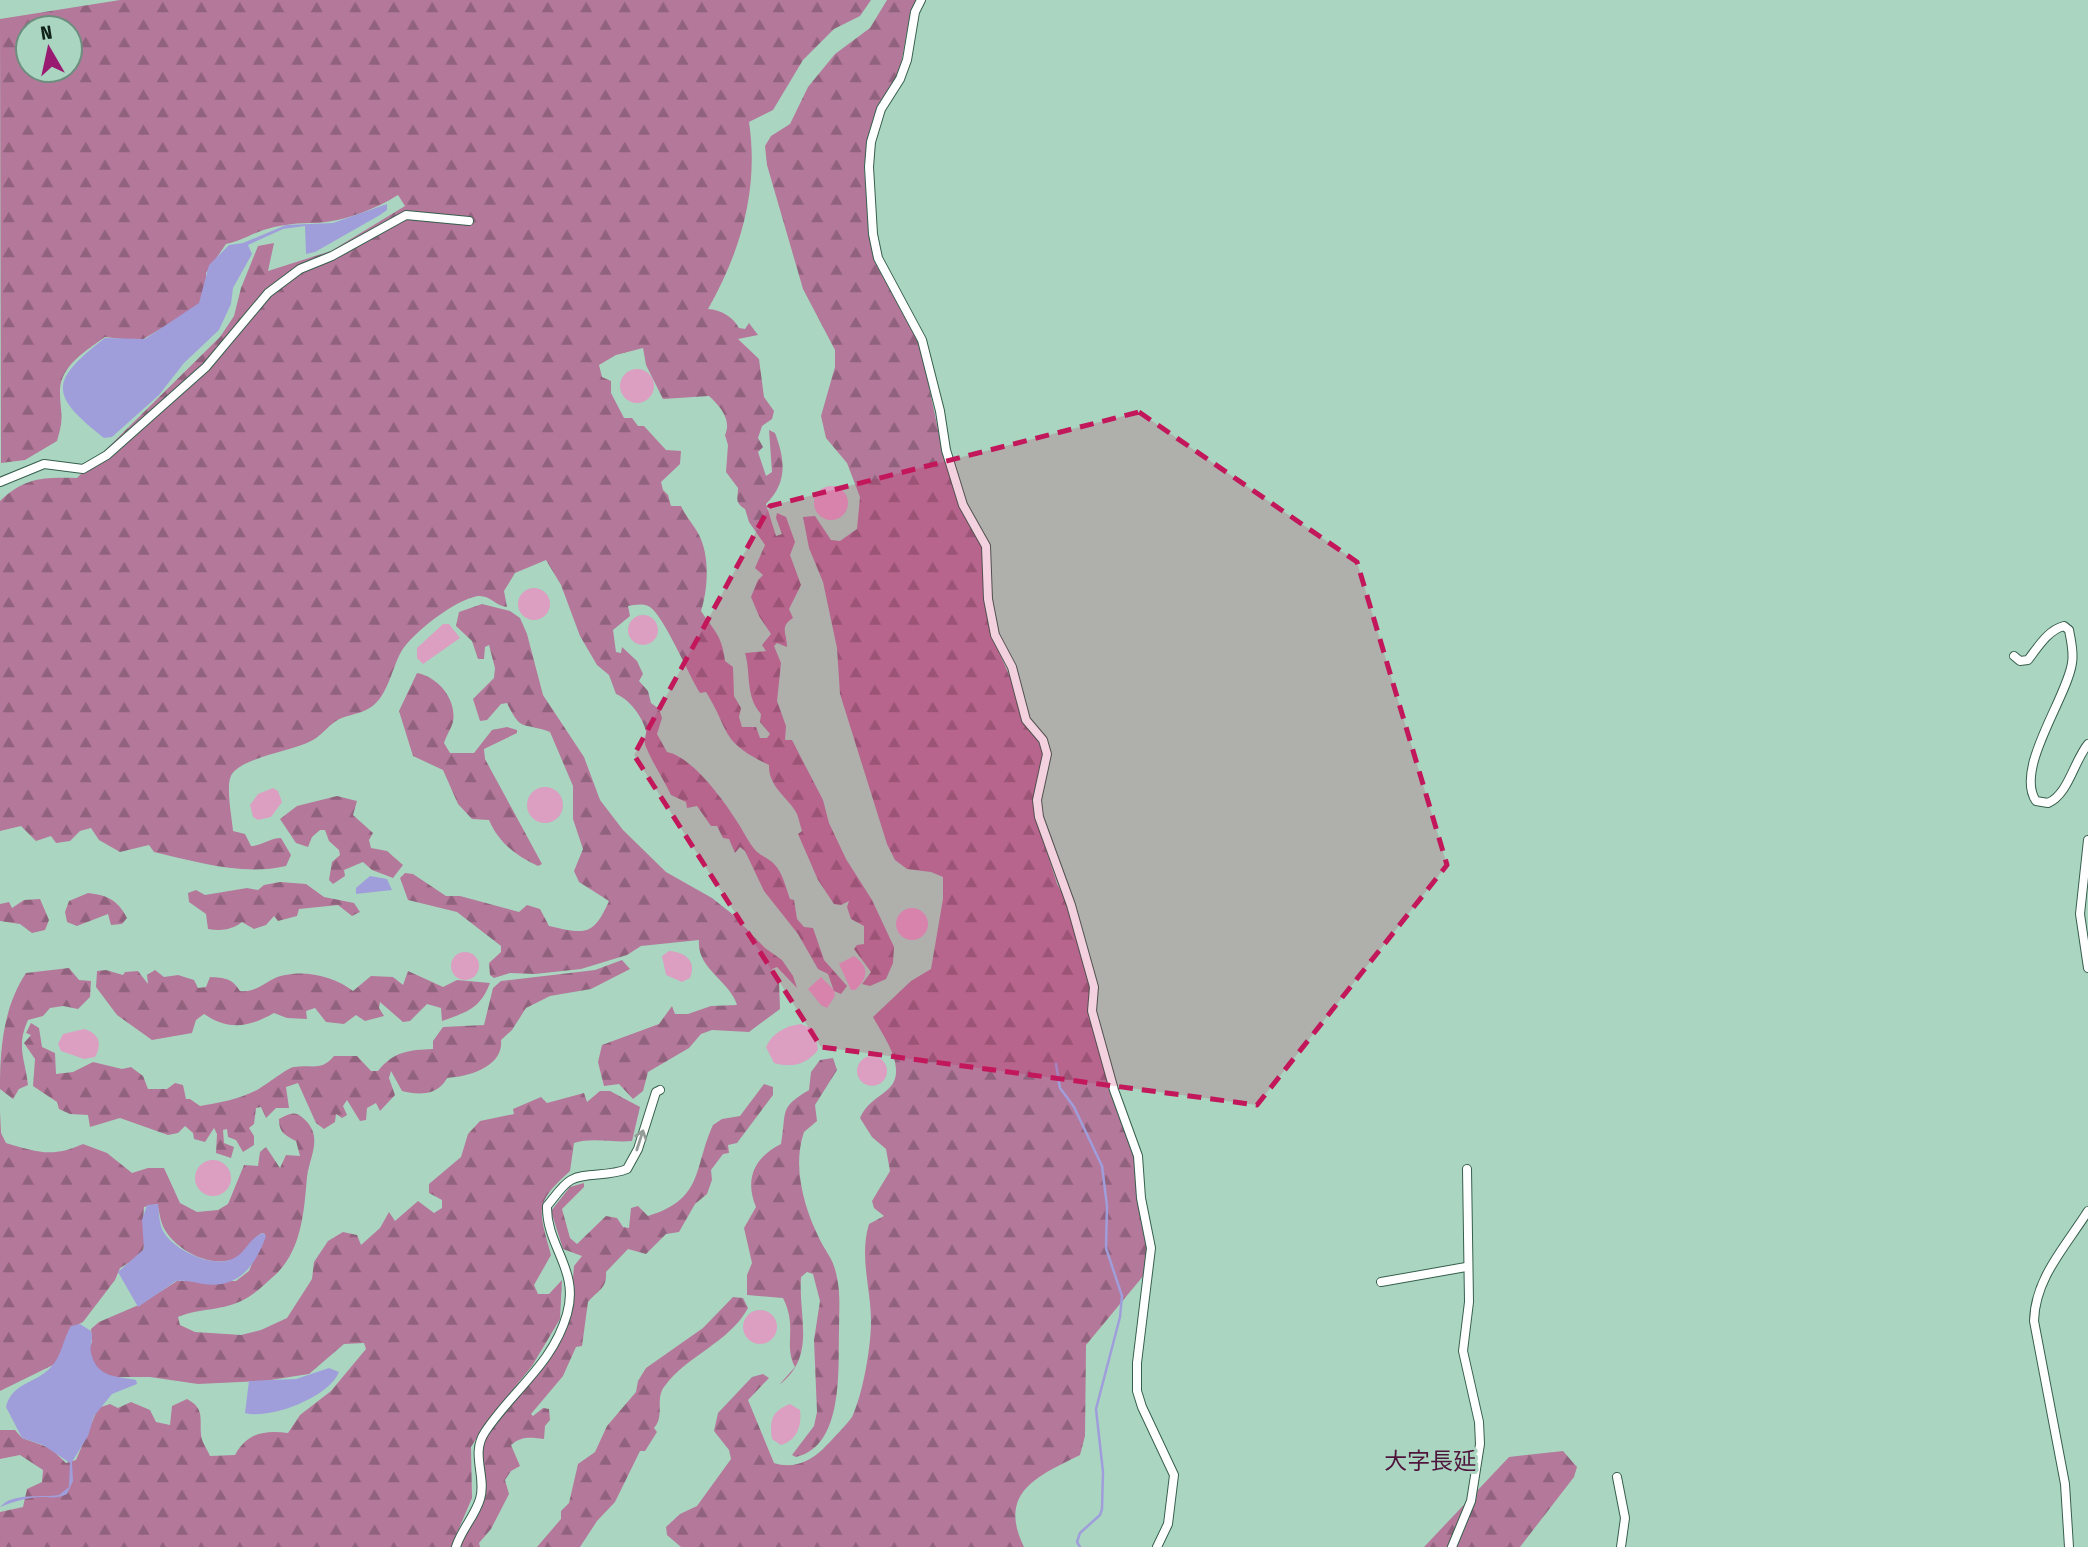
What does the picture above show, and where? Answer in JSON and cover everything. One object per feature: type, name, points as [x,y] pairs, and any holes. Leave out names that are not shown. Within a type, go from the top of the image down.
[{"type":"street","points":[[921,0],[915,12],[904,70],[881,109],[872,142],[869,167],[873,234],[878,258],[922,340],[940,411],[946,450],[963,505],[986,546],[988,599],[995,635],[1012,667],[1026,720],[1043,740],[1047,754],[1037,800],[1039,817],[1071,905],[1094,986],[1092,1011],[1114,1090],[1138,1156],[1141,1198],[1151,1248],[1137,1363],[1137,1391],[1174,1475],[1168,1524],[1157,1547]]},
{"type":"street","points":[[0,482],[44,464],[83,469],[107,455],[206,367],[268,293],[300,269],[332,256],[406,215],[469,220]]},
{"type":"street","points":[[2014,656],[2020,661],[2028,660],[2058,627],[2064,626],[2069,630],[2072,662],[2065,689],[2042,739],[2031,773],[2036,801],[2048,803],[2059,796],[2079,755],[2088,744]]},
{"type":"street","points":[[2088,840],[2080,914],[2088,968]]},
{"type":"street","points":[[456,1547],[481,1497],[477,1446],[485,1432],[544,1364],[567,1314],[571,1279],[547,1219],[547,1206],[570,1180],[628,1169],[638,1149],[656,1091],[660,1090]]},
{"type":"street","points":[[1452,1547],[1471,1501],[1480,1444],[1479,1422],[1463,1352],[1468,1321],[1467,1169]]},
{"type":"street","points":[[2069,1547],[2065,1484],[2034,1321],[2034,1301],[2039,1286],[2088,1212]]},
{"type":"street","points":[[1381,1282],[1466,1266]]},
{"type":"street","points":[[1616,1477],[1625,1518],[1621,1547]]},
{"type":"highlighted area","points":[[1139,412],[1357,562],[1447,865],[1257,1105],[821,1047],[634,755],[770,506]]},
{"type":"shaded area","points":[[637,369],[649,374],[654,386],[649,398],[637,403],[625,398],[620,386],[625,374]]},
{"type":"shaded area","points":[[831,486],[843,491],[848,503],[843,515],[831,520],[819,515],[814,503],[819,491]]},
{"type":"shaded area","points":[[534,588],[545,593],[550,604],[545,615],[534,620],[523,615],[518,604],[523,593]]},
{"type":"shaded area","points":[[643,615],[649,616],[657,624],[657,636],[649,644],[643,645],[637,644],[629,636],[628,630],[629,624],[637,616]]},
{"type":"shaded area","points":[[443,624],[449,624],[460,638],[423,664],[417,658],[417,648]]},
{"type":"shaded area","points":[[545,787],[558,792],[563,805],[558,818],[545,823],[532,818],[527,805],[532,792]]},
{"type":"shaded area","points":[[273,788],[278,791],[282,802],[271,817],[258,820],[253,817],[250,805],[258,794]]},
{"type":"shaded area","points":[[912,908],[924,912],[928,924],[924,936],[912,940],[900,936],[896,924],[900,912]]},
{"type":"shaded area","points":[[669,951],[680,953],[691,962],[690,978],[682,982],[666,975],[662,956]]},
{"type":"shaded area","points":[[465,952],[475,956],[479,966],[475,976],[465,980],[455,976],[451,966],[455,956]]},
{"type":"shaded area","points":[[854,956],[863,964],[865,977],[855,990],[851,990],[839,964]]},
{"type":"shaded area","points":[[821,977],[834,990],[835,996],[827,1008],[821,1005],[808,989]]},
{"type":"shaded area","points":[[801,1024],[815,1030],[818,1050],[809,1059],[798,1064],[774,1063],[766,1047],[772,1037],[790,1026]]},
{"type":"shaded area","points":[[84,1029],[98,1039],[99,1047],[95,1057],[84,1059],[61,1051],[58,1044],[63,1034]]},
{"type":"shaded area","points":[[872,1056],[883,1060],[887,1071],[883,1082],[872,1086],[861,1082],[857,1071],[861,1060]]},
{"type":"shaded area","points":[[213,1160],[226,1165],[231,1178],[226,1191],[213,1196],[200,1191],[195,1178],[200,1165]]},
{"type":"shaded area","points":[[760,1310],[772,1315],[777,1327],[772,1339],[760,1344],[748,1339],[743,1327],[748,1315]]},
{"type":"shaded area","points":[[790,1404],[800,1410],[799,1427],[791,1440],[781,1445],[772,1439],[772,1421],[779,1410]]},
{"type":"green space","points":[[120,0],[871,0],[860,16],[834,29],[803,60],[773,110],[749,122],[751,171],[745,219],[730,265],[708,309],[726,314],[739,328],[745,329],[749,323],[758,335],[738,339],[759,359],[764,397],[774,411],[772,419],[762,426],[758,438],[763,447],[758,452],[766,476],[772,472],[769,430],[775,433],[781,452],[781,479],[766,504],[776,536],[782,534],[776,518],[777,513],[786,517],[795,542],[790,555],[801,585],[789,609],[793,618],[785,628],[787,647],[777,643],[774,646],[781,663],[777,701],[786,726],[785,740],[792,740],[823,800],[829,823],[846,859],[872,900],[894,947],[893,963],[886,979],[870,986],[862,984],[871,972],[854,949],[857,945],[864,944],[864,926],[851,919],[847,907],[849,901],[841,905],[834,904],[818,880],[798,834],[802,831],[797,814],[775,786],[769,765],[742,749],[728,734],[706,692],[700,693],[656,613],[645,605],[628,606],[630,616],[613,630],[616,652],[621,653],[622,647],[637,661],[643,674],[639,681],[648,691],[651,703],[659,709],[662,718],[657,734],[667,752],[677,755],[706,780],[754,849],[778,869],[790,899],[794,900],[797,919],[804,927],[813,928],[824,960],[847,986],[841,994],[834,991],[828,974],[818,969],[798,934],[764,891],[745,851],[740,847],[735,853],[729,839],[723,838],[717,826],[711,826],[697,806],[687,808],[686,802],[671,795],[646,747],[646,731],[641,720],[630,704],[616,694],[609,675],[597,665],[580,636],[561,585],[546,560],[515,573],[504,591],[507,607],[486,597],[469,598],[424,627],[401,652],[384,692],[373,706],[339,719],[303,745],[247,763],[232,774],[229,793],[233,831],[245,834],[251,846],[281,838],[291,855],[286,866],[237,869],[154,852],[149,845],[120,852],[99,840],[91,828],[80,831],[70,841],[56,843],[51,836],[36,841],[21,826],[0,831],[0,501],[18,487],[36,480],[77,478],[220,337],[234,316],[241,288],[258,246],[274,243],[268,271],[331,251],[405,206],[398,195],[369,210],[347,217],[279,226],[226,244],[206,273],[206,296],[201,305],[140,341],[105,337],[83,353],[69,366],[61,382],[61,420],[57,441],[25,460],[1,463],[0,19],[14,17],[14,84],[84,84],[84,14],[32,14]],"holes":[[[643,348],[646,365],[663,399],[709,396],[726,419],[726,472],[738,488],[738,502],[745,509],[749,522],[765,545],[755,568],[763,575],[751,597],[771,634],[762,645],[766,651],[745,653],[750,692],[761,714],[760,722],[770,734],[767,738],[760,738],[756,727],[742,727],[739,717],[741,708],[734,696],[733,667],[725,661],[720,639],[701,611],[707,573],[703,543],[681,506],[671,506],[668,495],[663,490],[661,482],[680,464],[681,451],[666,450],[644,426],[638,426],[632,418],[624,418],[611,393],[611,381],[602,377],[599,365],[616,355]]]},
{"type":"green space","points":[[887,0],[917,0],[911,10],[899,75],[880,103],[872,127],[864,166],[869,231],[880,271],[920,343],[942,449],[982,544],[991,634],[1044,755],[1034,796],[1034,813],[1057,884],[1067,903],[1091,989],[1089,1011],[1135,1159],[1148,1248],[1144,1275],[1086,1345],[1085,1436],[1080,1455],[1037,1479],[1026,1488],[1019,1499],[1015,1512],[1024,1547],[681,1547],[667,1535],[666,1527],[680,1514],[697,1506],[731,1459],[729,1450],[714,1431],[718,1413],[752,1377],[763,1374],[769,1378],[748,1400],[774,1463],[794,1465],[812,1458],[852,1417],[866,1370],[871,1332],[865,1260],[866,1236],[869,1224],[884,1216],[874,1208],[872,1201],[890,1171],[886,1149],[872,1137],[860,1118],[868,1106],[893,1083],[896,1074],[893,1054],[873,1017],[911,981],[931,969],[943,899],[943,877],[931,872],[907,869],[895,860],[887,844],[840,694],[837,648],[823,582],[809,548],[803,517],[815,516],[831,540],[840,541],[857,529],[860,497],[847,463],[826,438],[821,416],[835,367],[835,350],[803,289],[767,165],[765,146],[771,136],[790,124],[808,87],[835,54],[870,28]]},
{"type":"green space","points":[[482,604],[510,611],[520,618],[527,634],[543,695],[584,757],[600,800],[623,830],[666,872],[712,898],[731,913],[765,948],[782,960],[793,976],[797,988],[777,967],[772,969],[779,981],[780,1009],[749,1032],[712,1030],[701,1034],[689,1048],[648,1072],[643,1091],[633,1099],[619,1084],[604,1086],[598,1062],[602,1045],[659,1024],[672,1006],[675,1014],[688,1014],[711,1006],[737,1005],[728,989],[703,959],[699,940],[641,946],[627,955],[581,969],[535,974],[510,973],[494,978],[490,975],[489,963],[501,952],[501,946],[457,912],[408,900],[400,878],[405,873],[413,874],[446,896],[460,896],[519,912],[527,905],[540,909],[549,926],[571,931],[592,927],[609,901],[579,882],[574,871],[583,849],[573,819],[573,786],[550,732],[520,723],[507,703],[501,704],[487,720],[480,721],[473,699],[494,678],[495,668],[489,645],[485,647],[484,659],[478,659],[472,641],[456,626],[459,612]]},
{"type":"green space","points":[[417,673],[439,684],[449,697],[453,722],[444,743],[450,753],[474,753],[492,730],[507,727],[517,730],[517,733],[484,749],[485,759],[542,864],[538,866],[509,848],[489,820],[472,819],[458,804],[443,770],[413,756],[399,711]]},
{"type":"green space","points":[[337,796],[357,801],[353,815],[373,833],[369,840],[371,848],[387,851],[403,865],[393,878],[372,870],[363,862],[344,870],[345,876],[333,884],[329,880],[332,862],[340,855],[339,850],[329,841],[325,830],[320,830],[312,837],[308,847],[296,843],[280,819],[297,806]]},
{"type":"green space","points":[[280,882],[306,884],[324,897],[354,903],[360,912],[352,916],[338,905],[299,909],[297,916],[278,921],[274,916],[266,925],[254,929],[242,922],[217,930],[208,929],[206,914],[189,902],[188,893],[196,890],[205,895],[247,888],[258,890],[264,885]]},
{"type":"green space","points":[[88,893],[111,900],[127,918],[122,924],[111,925],[108,914],[77,926],[67,922],[65,912],[69,901]]},
{"type":"green space","points":[[40,899],[49,920],[45,930],[32,933],[20,924],[0,921],[0,904],[9,902],[12,908],[24,900]]},
{"type":"green space","points":[[622,960],[630,969],[591,989],[550,996],[526,1008],[512,1030],[501,1040],[497,1057],[483,1069],[447,1078],[438,1088],[427,1093],[402,1091],[391,1071],[389,1078],[395,1095],[380,1111],[376,1103],[367,1108],[366,1120],[360,1121],[347,1100],[343,1106],[347,1115],[342,1118],[336,1114],[335,1122],[324,1129],[316,1123],[298,1083],[286,1087],[289,1108],[276,1108],[266,1118],[261,1107],[256,1108],[254,1124],[249,1128],[254,1136],[254,1145],[243,1152],[236,1140],[228,1137],[227,1129],[223,1130],[224,1143],[234,1147],[231,1158],[216,1153],[217,1134],[214,1128],[205,1142],[194,1139],[193,1133],[185,1126],[178,1133],[168,1135],[120,1118],[90,1127],[88,1115],[70,1114],[59,1109],[57,1102],[33,1086],[35,1059],[24,1043],[31,1035],[26,1033],[31,1023],[39,1028],[42,1047],[55,1053],[56,1074],[73,1072],[93,1062],[122,1069],[131,1067],[143,1076],[148,1089],[167,1089],[175,1083],[183,1085],[186,1099],[200,1106],[243,1096],[291,1068],[320,1066],[334,1056],[357,1056],[371,1071],[378,1071],[390,1059],[402,1053],[433,1049],[433,1041],[443,1027],[484,1025],[493,988],[501,981],[595,970]]},
{"type":"green space","points":[[69,968],[79,980],[91,981],[90,997],[78,1009],[63,1006],[50,1008],[43,1016],[28,1020],[24,1029],[22,1053],[28,1085],[19,1089],[13,1099],[0,1089],[4,1029],[12,1000],[26,973]]},
{"type":"green space","points":[[106,970],[123,975],[125,972],[138,971],[148,984],[147,975],[155,970],[164,977],[178,975],[194,980],[198,988],[206,987],[210,977],[220,978],[231,981],[240,991],[253,990],[279,977],[294,974],[330,978],[353,991],[371,976],[393,977],[403,985],[408,971],[443,987],[457,980],[490,983],[482,999],[472,1008],[442,1021],[441,1008],[427,1004],[410,1021],[403,1022],[380,1002],[379,1008],[384,1016],[365,1021],[356,1015],[344,1024],[326,1022],[315,1008],[306,1011],[307,1019],[287,1018],[274,1013],[239,1025],[222,1023],[204,1014],[196,1020],[192,1033],[152,1040],[117,1015],[96,987],[97,971]]},
{"type":"green space","points":[[833,1058],[837,1070],[815,1105],[817,1121],[804,1132],[799,1159],[805,1201],[814,1228],[833,1264],[838,1280],[838,1385],[830,1423],[823,1438],[812,1450],[796,1457],[792,1455],[814,1426],[817,1412],[814,1340],[820,1301],[813,1274],[807,1272],[801,1277],[803,1335],[802,1349],[795,1367],[790,1351],[790,1318],[783,1298],[747,1295],[747,1275],[752,1263],[744,1228],[756,1207],[751,1187],[758,1162],[781,1144],[788,1107],[809,1090],[811,1072],[820,1060]]},
{"type":"green space","points":[[764,1084],[773,1087],[773,1095],[737,1143],[728,1145],[729,1153],[723,1154],[711,1170],[712,1180],[707,1194],[695,1204],[679,1232],[666,1234],[646,1254],[628,1249],[606,1272],[603,1286],[588,1302],[582,1346],[576,1347],[563,1376],[531,1414],[533,1416],[543,1408],[549,1409],[550,1420],[545,1426],[544,1439],[526,1438],[511,1445],[520,1466],[511,1471],[505,1480],[509,1494],[491,1529],[479,1543],[480,1547],[458,1547],[481,1502],[480,1449],[489,1430],[546,1364],[570,1314],[574,1266],[582,1256],[563,1249],[551,1211],[570,1187],[584,1183],[584,1187],[562,1209],[570,1238],[577,1244],[606,1216],[617,1218],[623,1227],[629,1228],[631,1208],[638,1206],[648,1216],[666,1209],[679,1201],[694,1181],[713,1125],[722,1119],[740,1116]]},
{"type":"green space","points":[[600,1091],[610,1091],[640,1107],[632,1141],[588,1140],[574,1143],[570,1171],[545,1200],[542,1217],[551,1255],[534,1285],[538,1294],[549,1294],[562,1280],[560,1319],[532,1366],[489,1419],[471,1447],[472,1498],[451,1547],[0,1547],[0,1512],[23,1507],[27,1489],[42,1482],[43,1470],[20,1455],[0,1459],[0,1430],[15,1430],[22,1438],[50,1448],[66,1463],[76,1460],[98,1408],[110,1404],[118,1408],[131,1402],[150,1410],[156,1422],[170,1425],[172,1406],[187,1399],[199,1410],[201,1437],[210,1456],[235,1455],[245,1442],[257,1435],[288,1433],[300,1415],[331,1391],[366,1349],[364,1343],[344,1344],[309,1374],[264,1381],[198,1384],[150,1377],[109,1377],[99,1372],[87,1353],[92,1342],[91,1329],[99,1322],[141,1304],[177,1281],[236,1281],[249,1271],[265,1234],[258,1236],[239,1257],[208,1260],[188,1252],[171,1238],[162,1224],[157,1204],[144,1207],[142,1255],[120,1268],[115,1280],[83,1322],[73,1327],[55,1364],[0,1391],[0,1111],[1,1133],[6,1143],[44,1152],[62,1151],[83,1144],[107,1153],[132,1173],[148,1168],[164,1168],[180,1203],[197,1212],[218,1210],[228,1204],[244,1165],[258,1166],[260,1152],[266,1147],[280,1168],[286,1155],[300,1156],[296,1141],[283,1133],[279,1119],[294,1113],[303,1118],[313,1132],[314,1146],[300,1230],[291,1255],[274,1276],[245,1299],[229,1306],[178,1317],[180,1325],[195,1332],[241,1335],[261,1330],[287,1318],[312,1279],[314,1262],[328,1241],[343,1232],[357,1235],[361,1245],[380,1228],[389,1212],[395,1221],[418,1201],[434,1213],[442,1208],[442,1200],[429,1193],[429,1184],[461,1157],[468,1134],[480,1121],[514,1114],[513,1109],[541,1097],[547,1103],[584,1093],[587,1102]]},
{"type":"green space","points":[[733,1297],[743,1298],[748,1308],[730,1331],[684,1366],[664,1387],[660,1397],[659,1418],[654,1428],[657,1432],[645,1451],[640,1451],[615,1502],[597,1521],[580,1547],[537,1547],[561,1519],[561,1511],[569,1503],[578,1464],[595,1452],[607,1426],[636,1392],[638,1381],[646,1368],[703,1328]]},
{"type":"green space","points":[[1563,1451],[1577,1467],[1574,1477],[1520,1547],[1424,1547],[1509,1457]]},
{"type":"water","points":[[387,204],[387,210],[380,215],[315,252],[306,254],[305,226],[283,229],[248,245],[252,254],[233,288],[231,304],[219,330],[184,363],[159,395],[112,437],[104,438],[73,410],[66,399],[63,388],[65,378],[86,353],[105,338],[145,339],[199,303],[209,265],[229,245],[243,243],[286,225],[333,223]]},
{"type":"water","points":[[370,876],[387,879],[392,890],[356,894],[356,888]]},
{"type":"water","points":[[158,1204],[161,1225],[168,1238],[183,1250],[202,1259],[222,1262],[230,1260],[240,1255],[253,1239],[263,1233],[266,1236],[250,1266],[244,1274],[235,1279],[215,1285],[176,1281],[138,1307],[118,1272],[144,1249],[142,1220],[147,1205]]},
{"type":"water","points":[[80,1324],[91,1331],[91,1353],[98,1367],[108,1374],[136,1380],[137,1384],[112,1394],[94,1416],[88,1436],[72,1462],[73,1481],[67,1494],[57,1497],[29,1498],[0,1507],[20,1497],[59,1495],[69,1487],[70,1463],[43,1445],[22,1438],[6,1407],[13,1393],[51,1367],[58,1358],[71,1326]]},
{"type":"water","points":[[329,1368],[339,1372],[324,1390],[312,1398],[283,1410],[245,1413],[249,1381],[296,1379]]},
{"type":"waterway","points":[[1056,1064],[1060,1088],[1074,1107],[1102,1166],[1107,1206],[1106,1248],[1122,1296],[1120,1317],[1096,1409],[1103,1472],[1102,1509],[1100,1515],[1080,1533],[1077,1542],[1080,1547]]},
{"type":"district","name":"大字長延","points":[[1430,1461]]}]
